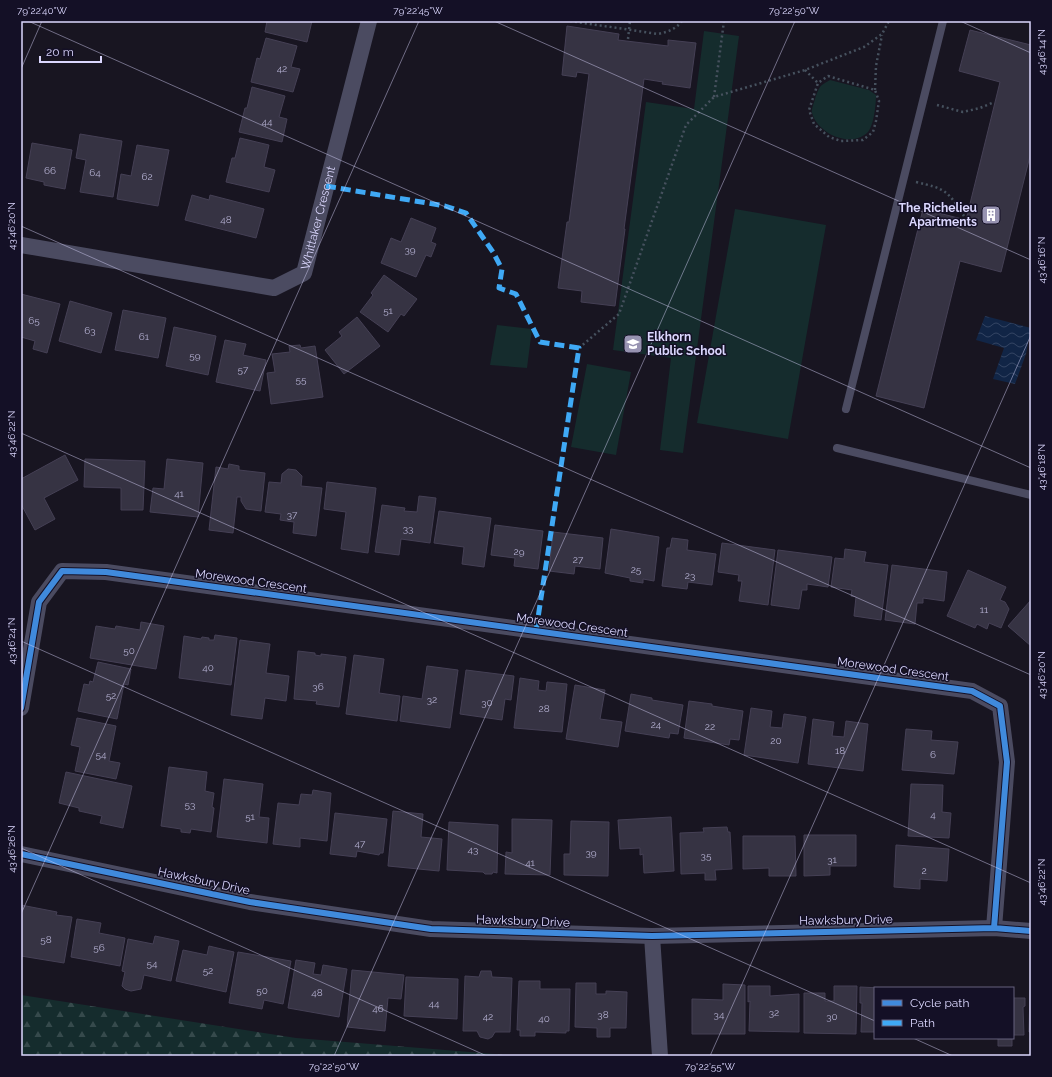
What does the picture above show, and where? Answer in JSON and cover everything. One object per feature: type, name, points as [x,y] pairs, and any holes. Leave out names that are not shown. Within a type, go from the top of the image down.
[{"type":"street","name":"Whittaker Crescent","points":[[21,245],[274,288],[304,273],[370,21]]},
{"type":"street","name":"Morewood Crescent","points":[[21,708],[39,602],[62,571],[106,572],[972,691],[1000,706],[1007,762],[994,928]]},
{"type":"street","name":"Hawksbury Drive","points":[[21,854],[250,902],[431,929],[652,936],[994,928],[1031,931]]},
{"type":"street","points":[[652,936],[660,1056]]},
{"type":"lane","points":[[846,409],[943,21]]},
{"type":"lane","points":[[837,448],[1031,495]]},
{"type":"path","points":[[570,21],[658,34],[668,32],[678,27],[682,21]]},
{"type":"path","points":[[628,39],[630,21]]},
{"type":"path","points":[[714,97],[724,21]]},
{"type":"path","points":[[875,90],[828,76],[818,82],[810,110],[814,124],[829,137],[841,141],[863,140],[873,132],[876,121],[878,101],[875,90],[876,66],[882,34],[889,21]]},
{"type":"path","points":[[579,348],[619,314],[686,125],[714,97],[805,70],[864,47],[882,34]]},
{"type":"path","points":[[805,70],[818,82]]},
{"type":"path","points":[[923,101],[964,112],[992,103]]},
{"type":"path","points":[[904,178],[940,188],[950,196],[964,216]]},
{"type":"green space","points":[[704,31],[739,36],[683,453],[660,450],[671,358],[613,350],[646,102],[694,109]]},
{"type":"green space","points":[[830,80],[869,90],[876,95],[873,121],[867,133],[860,137],[844,139],[828,133],[815,121],[812,111],[816,94],[823,84]]},
{"type":"green space","points":[[735,209],[826,225],[788,439],[697,423]]},
{"type":"green space","points":[[497,325],[532,329],[527,368],[490,365]]},
{"type":"green space","points":[[587,364],[631,372],[616,455],[571,447]]},
{"type":"green space","points":[[21,995],[296,1038],[520,1056],[21,1056]]},
{"type":"water","points":[[985,316],[1031,328],[1026,354],[1015,384],[993,379],[1004,348],[976,340]]},
{"type":"building","points":[[267,21],[312,21],[307,42],[265,32]]},
{"type":"building","points":[[567,26],[619,34],[618,40],[668,46],[668,40],[696,43],[690,88],[662,84],[663,82],[644,79],[615,306],[581,302],[582,291],[558,288],[567,222],[569,222],[589,74],[577,72],[576,77],[562,75]]},
{"type":"building","name":"The Richelieu Apartments","points":[[970,30],[1031,45],[1031,152],[1001,272],[960,261],[924,408],[876,396],[923,209],[966,220],[1000,82],[959,71]]},
{"type":"building","points":[[266,38],[297,46],[291,67],[300,69],[293,92],[251,82],[257,58],[260,59]]},
{"type":"building","points":[[252,87],[285,96],[279,117],[287,119],[282,142],[239,132]]},
{"type":"building","points":[[80,134],[122,141],[113,197],[80,192],[86,160],[76,158]]},
{"type":"building","points":[[240,138],[269,145],[264,167],[275,170],[269,192],[226,182],[232,158],[235,158]]},
{"type":"building","points":[[32,143],[72,150],[65,189],[44,185],[44,182],[26,178]]},
{"type":"building","points":[[137,145],[169,150],[158,206],[117,199],[121,174],[131,176]]},
{"type":"building","points":[[192,195],[209,200],[210,195],[264,209],[256,238],[185,220]]},
{"type":"building","points":[[411,218],[436,228],[431,242],[436,244],[431,257],[426,255],[416,277],[381,263],[391,238],[401,242]]},
{"type":"building","points":[[384,275],[417,299],[404,316],[401,314],[388,332],[360,312],[373,295],[371,293]]},
{"type":"building","points":[[21,294],[60,304],[47,353],[33,349],[35,341],[21,337]]},
{"type":"building","points":[[70,301],[112,313],[101,353],[59,341]]},
{"type":"building","points":[[123,310],[166,318],[158,358],[115,350]]},
{"type":"building","points":[[357,317],[380,346],[344,374],[325,350],[342,336],[339,332]]},
{"type":"building","points":[[174,327],[216,336],[208,375],[166,366]]},
{"type":"building","points":[[225,340],[246,344],[243,355],[266,360],[260,391],[216,382]]},
{"type":"building","points":[[300,345],[301,348],[315,346],[323,397],[271,404],[267,373],[275,372],[272,354],[290,352],[289,346]]},
{"type":"building","points":[[65,455],[78,480],[44,498],[55,519],[35,530],[21,504],[21,479]]},
{"type":"building","points":[[85,459],[145,461],[143,510],[121,510],[121,488],[84,487]]},
{"type":"building","points":[[167,459],[203,463],[198,517],[150,512],[153,488],[164,489]]},
{"type":"building","points":[[229,464],[239,466],[239,470],[265,473],[261,511],[246,509],[241,501],[241,497],[237,497],[233,533],[209,530],[216,467],[228,469]]},
{"type":"building","points":[[288,469],[296,470],[302,476],[301,486],[322,488],[316,536],[293,533],[294,522],[280,520],[281,514],[265,512],[269,482],[281,483],[282,474]]},
{"type":"building","points":[[327,482],[376,488],[368,553],[341,549],[346,512],[324,509]]},
{"type":"building","points":[[419,496],[436,498],[430,543],[401,539],[399,555],[375,552],[382,505],[405,508],[404,511],[417,512]]},
{"type":"building","points":[[439,511],[491,518],[484,567],[462,564],[464,547],[434,543]]},
{"type":"building","points":[[495,525],[543,531],[538,569],[514,566],[515,558],[491,555]]},
{"type":"building","points":[[611,529],[659,537],[654,581],[643,579],[643,583],[630,581],[630,578],[605,573]]},
{"type":"building","points":[[553,532],[603,538],[600,569],[575,566],[574,574],[549,571]]},
{"type":"building","points":[[672,538],[688,540],[687,550],[716,554],[712,585],[688,582],[687,589],[662,586],[667,548],[670,548]]},
{"type":"building","points":[[722,543],[775,550],[768,605],[739,601],[742,581],[738,581],[739,575],[718,572]]},
{"type":"building","points":[[845,549],[866,552],[864,562],[888,565],[881,620],[854,616],[856,597],[851,596],[852,590],[831,587],[835,558],[844,559]]},
{"type":"building","points":[[778,550],[832,557],[828,587],[807,584],[807,590],[802,590],[799,609],[771,605]]},
{"type":"building","points":[[892,565],[947,572],[944,601],[923,598],[923,603],[917,603],[915,624],[885,620]]},
{"type":"building","points":[[968,570],[1006,587],[1000,600],[1005,602],[1009,609],[1001,628],[989,623],[987,629],[977,624],[975,628],[947,616]]},
{"type":"building","points":[[1031,600],[1031,646],[1008,626]]},
{"type":"building","points":[[141,622],[164,626],[156,669],[90,658],[96,626],[115,629],[116,626],[140,630]]},
{"type":"building","points":[[215,635],[237,638],[231,685],[179,678],[184,636],[201,639],[202,637],[209,638],[209,640],[214,640]]},
{"type":"building","points":[[240,640],[270,644],[266,673],[289,676],[286,701],[265,698],[262,719],[231,715]]},
{"type":"building","points":[[298,651],[315,653],[315,655],[321,656],[321,654],[346,657],[339,707],[316,704],[317,701],[294,699]]},
{"type":"building","points":[[354,655],[384,659],[379,693],[400,696],[397,721],[346,714]]},
{"type":"building","points":[[98,662],[131,669],[128,685],[124,684],[117,719],[78,711],[84,684],[89,685],[90,681],[93,682]]},
{"type":"building","points":[[427,666],[458,670],[450,728],[400,721],[403,696],[422,699]]},
{"type":"building","points":[[466,670],[514,676],[511,700],[505,699],[502,720],[460,714]]},
{"type":"building","points":[[520,678],[539,681],[538,690],[546,691],[547,682],[567,684],[562,732],[514,728]]},
{"type":"building","points":[[575,685],[605,690],[600,719],[622,722],[618,747],[566,739]]},
{"type":"building","points":[[631,694],[652,698],[652,700],[683,705],[678,734],[670,733],[669,738],[625,731]]},
{"type":"building","points":[[689,701],[712,704],[712,706],[743,711],[739,740],[730,739],[729,745],[684,738]]},
{"type":"building","points":[[751,708],[772,711],[770,727],[782,728],[784,714],[806,717],[798,763],[744,755]]},
{"type":"building","points":[[77,718],[116,726],[109,761],[120,763],[116,779],[75,771],[80,747],[71,745]]},
{"type":"building","points":[[813,719],[834,722],[832,736],[844,737],[846,721],[868,724],[863,771],[808,764]]},
{"type":"building","points":[[906,729],[932,731],[931,740],[958,742],[954,774],[902,770]]},
{"type":"building","points":[[169,767],[207,772],[205,791],[214,793],[211,832],[191,829],[190,833],[181,832],[181,829],[161,826]]},
{"type":"building","points":[[66,772],[132,786],[123,828],[100,823],[102,816],[79,811],[79,808],[59,803]]},
{"type":"building","points":[[224,779],[263,784],[259,817],[269,818],[267,843],[217,837]]},
{"type":"building","points":[[911,784],[943,785],[942,812],[951,813],[949,838],[908,836]]},
{"type":"building","points":[[313,790],[331,793],[327,841],[300,838],[300,847],[273,844],[278,803],[299,805],[301,794],[312,795]]},
{"type":"building","points":[[393,811],[423,814],[421,837],[442,839],[439,871],[388,866]]},
{"type":"building","points":[[335,813],[387,819],[383,853],[380,853],[379,855],[357,851],[356,857],[330,854]]},
{"type":"building","points":[[671,817],[674,871],[644,873],[643,854],[640,855],[640,848],[620,849],[618,820]]},
{"type":"building","points":[[512,819],[552,820],[550,875],[505,874],[506,852],[512,853]]},
{"type":"building","points":[[571,821],[609,822],[608,876],[564,875],[564,854],[570,854]]},
{"type":"building","points":[[449,822],[498,825],[497,873],[493,872],[492,874],[485,874],[483,872],[447,870]]},
{"type":"building","points":[[727,827],[728,832],[730,832],[732,869],[715,870],[716,880],[705,880],[705,873],[681,874],[680,833],[704,832],[703,828]]},
{"type":"building","points":[[804,835],[856,835],[856,866],[830,866],[830,875],[804,876]]},
{"type":"building","points":[[743,836],[795,836],[796,876],[769,876],[769,868],[743,869]]},
{"type":"building","points":[[896,845],[949,849],[947,881],[920,879],[920,889],[894,887]]},
{"type":"building","points":[[21,905],[57,912],[56,915],[72,917],[64,963],[21,956]]},
{"type":"building","points":[[77,919],[101,923],[99,933],[125,938],[120,966],[71,957]]},
{"type":"building","points":[[155,936],[179,941],[171,981],[144,975],[141,989],[131,991],[125,989],[122,986],[125,972],[122,971],[128,939],[153,944]]},
{"type":"building","points":[[209,946],[234,952],[226,992],[176,981],[183,950],[207,955]]},
{"type":"building","points":[[238,952],[291,961],[283,1004],[264,1000],[262,1009],[229,1003]]},
{"type":"building","points":[[296,960],[315,963],[313,974],[321,975],[323,965],[347,969],[339,1017],[288,1008]]},
{"type":"building","points":[[352,970],[404,975],[401,999],[388,998],[385,1031],[347,1027]]},
{"type":"building","points":[[481,971],[491,971],[492,977],[512,978],[510,1032],[495,1032],[492,1037],[488,1039],[480,1037],[477,1031],[463,1031],[465,976],[479,977]]},
{"type":"building","points":[[406,977],[458,979],[457,1019],[404,1016]]},
{"type":"building","points":[[519,981],[540,981],[540,989],[570,989],[569,1031],[566,1031],[566,1033],[535,1032],[535,1036],[520,1036],[520,1030],[517,1030]]},
{"type":"building","points":[[576,983],[596,983],[596,994],[606,994],[606,991],[627,992],[626,1028],[610,1028],[610,1037],[597,1037],[597,1028],[575,1027]]},
{"type":"building","points":[[723,984],[745,985],[745,1034],[692,1034],[692,999],[723,1000]]},
{"type":"building","points":[[748,986],[770,986],[770,996],[799,994],[799,1032],[749,1031],[750,1001],[748,1002]]},
{"type":"building","points":[[834,986],[857,986],[856,1034],[804,1033],[804,993],[825,993],[825,1001],[834,1001]]},
{"type":"building","points":[[860,987],[874,988],[874,1032],[861,1032],[862,1003],[860,1003]]},
{"type":"building","points":[[1030,990],[1031,1032],[1029,1032]]},
{"type":"building","points":[[1014,998],[1025,998],[1025,1006],[1023,1007],[1024,1035],[1014,1035]]},
{"type":"building","points":[[998,1039],[1012,1039],[1012,1046],[998,1046]]},
{"type":"marked path","points":[[326,186],[445,206],[466,213],[493,252],[502,269],[499,288],[516,294],[540,342],[579,348],[536,631]]},
{"type":"cycle path","points":[[21,708],[39,602],[62,571],[106,572],[972,691],[1000,706],[1007,762],[994,928]]},
{"type":"cycle path","points":[[21,854],[250,902],[431,929],[652,936],[994,928],[1031,931]]},
{"type":"place","name":"The Richelieu Apartments","points":[[991,215]]},
{"type":"place","name":"Elkhorn Public School","points":[[633,344]]}]
